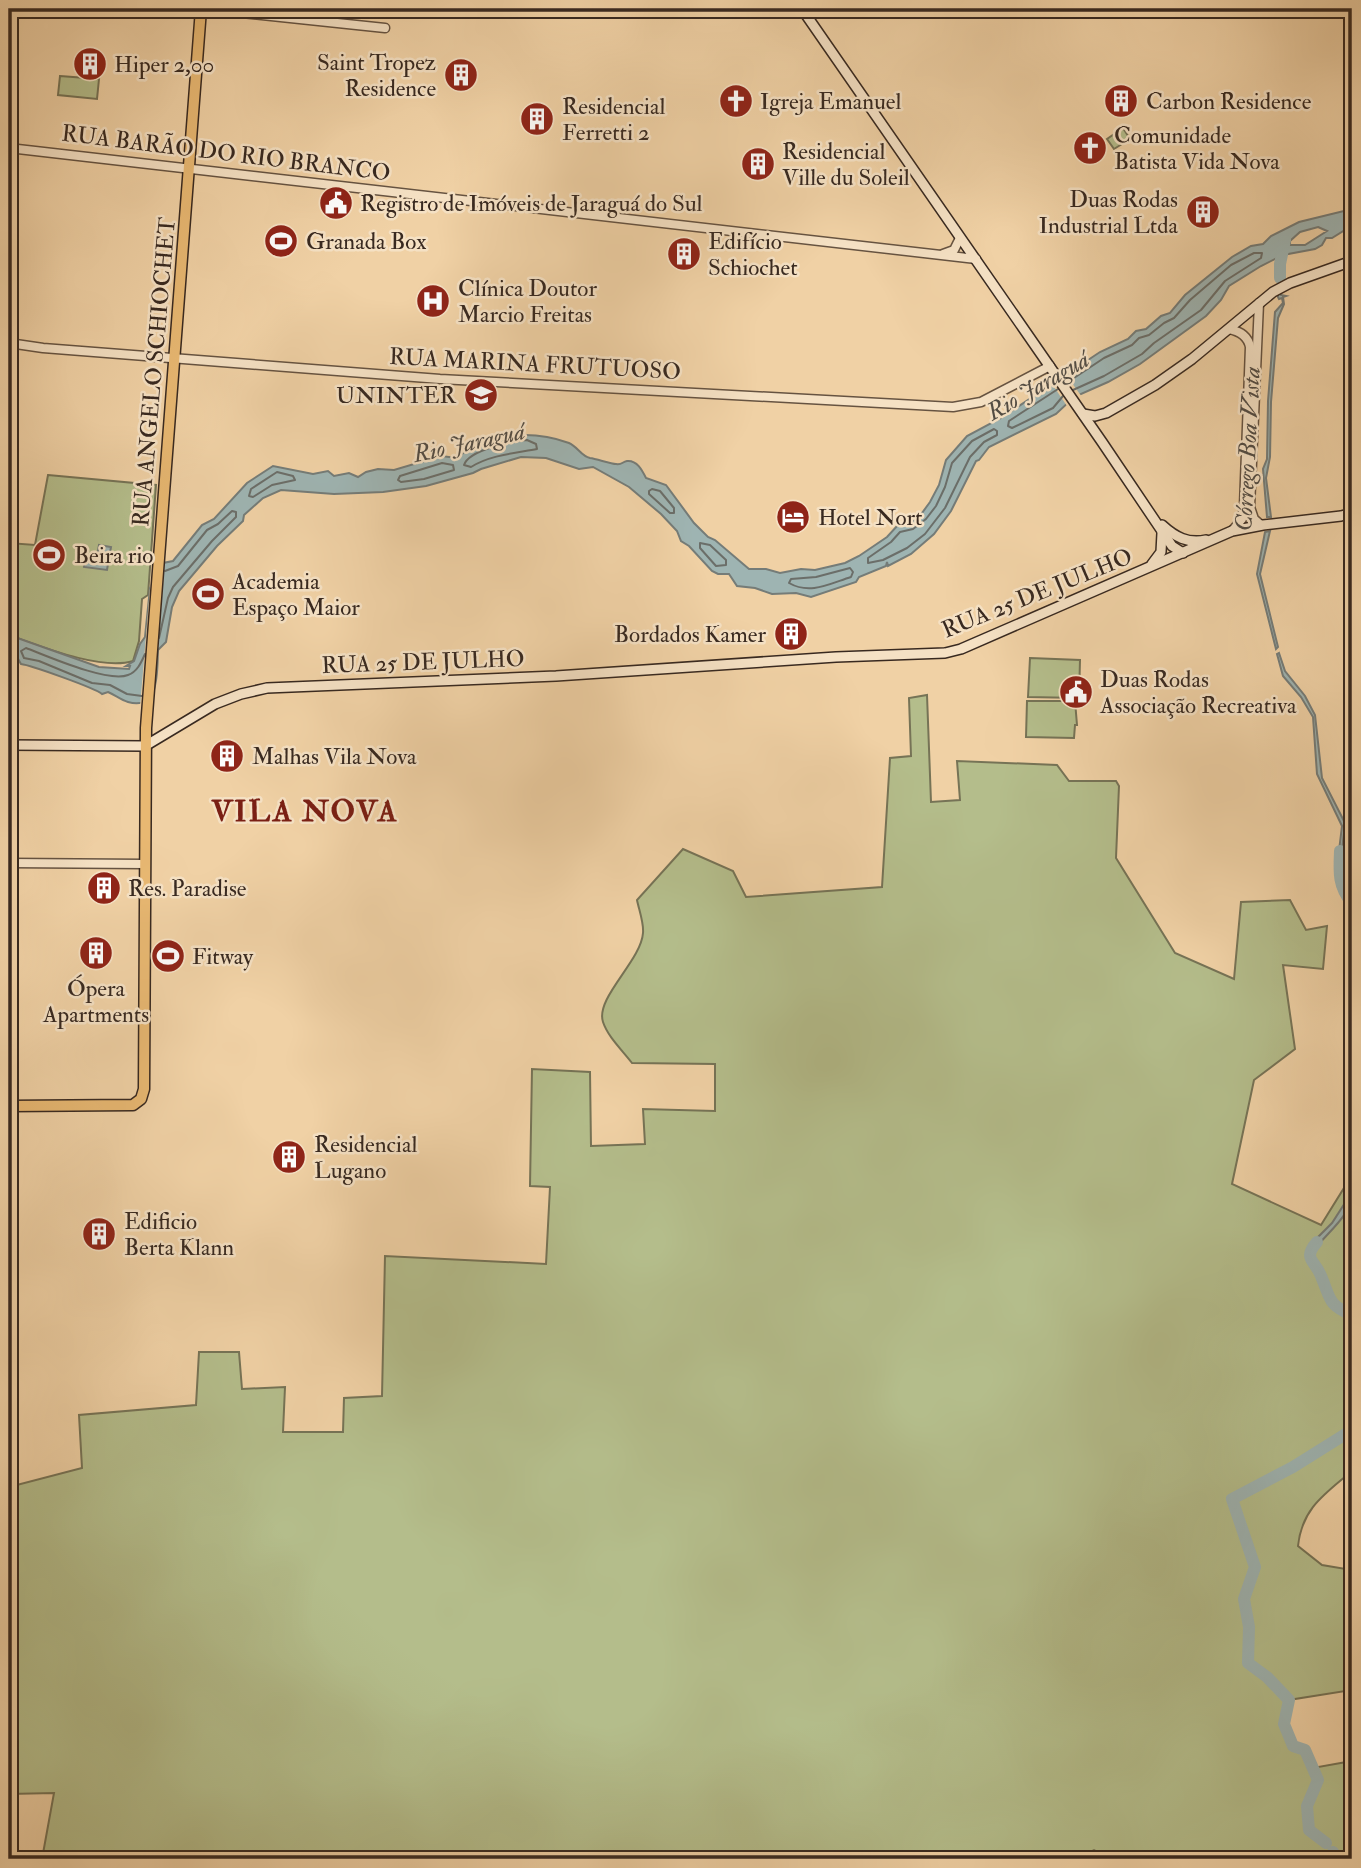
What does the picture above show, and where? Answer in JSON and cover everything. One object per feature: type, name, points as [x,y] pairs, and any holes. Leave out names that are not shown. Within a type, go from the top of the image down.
[{"type":"main road","points":[[9,40],[11,9]]},
{"type":"main road","name":"RUA ANGELO SCHIOCHET","points":[[145,746],[202,9]]},
{"type":"main road","points":[[802,9],[1162,531],[1174,548],[1183,553]]},
{"type":"main road","points":[[1081,411],[1095,416],[1105,413],[1174,372],[1259,303],[1290,283],[1352,261]]},
{"type":"main road","points":[[1102,442],[1101,424],[1105,413]]},
{"type":"main road","name":"RUA 25 DE JULHO","points":[[145,746],[215,704],[267,688],[556,676],[824,657],[945,653],[961,649],[1231,531],[1352,513]]},
{"type":"main road","points":[[1153,516],[1169,531],[1183,539],[1196,542],[1216,538]]},
{"type":"main road","points":[[1146,569],[1161,552],[1162,531]]},
{"type":"main road","points":[[9,745],[145,746],[145,1089],[133,1105],[9,1106]]},
{"type":"street","points":[[202,9],[385,27]]},
{"type":"street","name":"RUA BARÃO DO RIO BRANCO","points":[[9,148],[976,259]]},
{"type":"street","points":[[940,254],[954,250],[960,238]]},
{"type":"street","points":[[1259,303],[1250,507],[1254,519],[1265,525]]},
{"type":"street","points":[[1229,330],[1247,338],[1250,347],[1244,506],[1242,519],[1231,531]]},
{"type":"street","name":"RUA MARINA FRUTUOSO","points":[[9,344],[440,379],[953,407],[981,402],[1053,370]]},
{"type":"street","points":[[9,863],[145,864]]},
{"type":"green space","points":[[60,76],[99,79],[97,99],[58,95]]},
{"type":"green space","points":[[1123,128],[1130,139],[1114,149],[1107,139]]},
{"type":"green space","points":[[48,475],[156,485],[148,595],[142,599],[139,641],[133,661],[104,663],[88,660],[9,635],[9,543],[35,545]]},
{"type":"green space","points":[[1030,658],[1080,660],[1079,698],[1028,697]]},
{"type":"green space","points":[[927,695],[931,802],[960,800],[957,761],[1057,765],[1069,781],[1116,781],[1119,786],[1116,858],[1175,953],[1234,979],[1241,902],[1290,900],[1306,930],[1327,926],[1323,969],[1283,965],[1295,1049],[1254,1080],[1232,1184],[1321,1225],[1347,1183],[1352,1160],[1352,1471],[1316,1503],[1304,1521],[1298,1546],[1322,1565],[1352,1570],[1352,1690],[1289,1700],[1284,1724],[1293,1746],[1305,1750],[1313,1768],[1352,1761],[1352,1859],[1316,1859],[1314,1856],[1298,1854],[1292,1859],[1111,1859],[1094,1850],[1076,1859],[42,1859],[54,1793],[9,1794],[9,1487],[82,1468],[79,1415],[196,1405],[199,1352],[239,1352],[242,1389],[285,1387],[283,1432],[343,1432],[344,1398],[382,1396],[385,1256],[546,1264],[550,1187],[530,1186],[532,1069],[590,1072],[591,1146],[645,1144],[643,1109],[715,1111],[715,1064],[632,1063],[605,1028],[602,1012],[606,1002],[635,955],[643,933],[637,900],[683,849],[733,871],[746,897],[882,887],[890,758],[911,756],[909,698]]},
{"type":"green space","points":[[1027,701],[1075,701],[1077,725],[1074,738],[1026,737]]},
{"type":"water","points":[[1352,209],[1352,229],[1326,238],[1322,245],[1315,249],[1283,255],[1261,266],[1229,286],[1221,300],[1206,316],[1140,364],[1074,397],[1056,414],[989,447],[976,461],[951,511],[934,534],[911,554],[888,566],[887,562],[886,566],[859,577],[856,582],[811,597],[796,593],[772,594],[737,586],[729,574],[712,571],[681,541],[677,531],[661,514],[629,487],[593,467],[579,469],[546,458],[521,457],[426,486],[383,492],[334,494],[281,490],[263,498],[244,515],[243,521],[217,546],[179,591],[172,607],[166,642],[158,650],[155,687],[146,701],[128,702],[108,692],[102,694],[21,664],[9,648],[9,635],[99,667],[129,669],[130,666],[126,666],[134,661],[145,637],[150,588],[163,563],[173,561],[202,525],[214,519],[247,483],[273,466],[313,474],[328,471],[334,476],[349,473],[358,477],[366,472],[378,469],[394,470],[441,456],[457,458],[482,443],[510,436],[555,439],[569,443],[590,458],[618,464],[634,462],[646,478],[666,485],[694,523],[749,569],[766,569],[780,573],[801,569],[815,570],[845,563],[887,537],[898,525],[909,524],[922,513],[939,485],[946,460],[967,436],[1001,418],[1100,352],[1128,339],[1136,331],[1146,329],[1161,316],[1170,313],[1185,295],[1232,257],[1251,246],[1263,244],[1271,236],[1299,222]],"holes":[[[1318,227],[1327,231],[1305,245],[1290,245],[1290,241],[1300,232]]]},
{"type":"water","points":[[1282,277],[1281,295],[1286,296],[1283,297],[1284,304],[1278,318],[1271,402],[1270,457],[1266,478],[1271,517],[1267,517],[1263,469],[1267,459],[1268,401],[1275,312],[1283,303],[1282,298],[1278,297],[1279,278]]},
{"type":"water","points":[[1270,531],[1260,574],[1278,647],[1276,649],[1257,574],[1265,532]]},
{"type":"water","points":[[99,545],[111,547],[107,570],[84,567],[85,555],[97,556]]},
{"type":"water","points":[[1279,653],[1285,671],[1305,696],[1315,715],[1322,778],[1345,823],[1340,868],[1337,867],[1342,826],[1317,774],[1313,717],[1301,697],[1283,676],[1277,654]]},
{"type":"water","points":[[1352,1192],[1351,1201],[1342,1218],[1310,1256],[1308,1255],[1310,1245],[1332,1223]]},
{"type":"pier","points":[[1064,372],[1082,397],[1067,406],[1050,381]]},
{"type":"pier","points":[[165,559],[154,699],[150,704],[140,707],[151,576],[156,564]]},
{"type":"waterway","name":"Córrego Boa Vista","points":[[1280,278],[1285,240]]},
{"type":"waterway","name":"Córrego Boa Vista","points":[[1340,851],[1342,885],[1352,903]]},
{"type":"waterway","name":"Córrego Boa Vista","points":[[1317,1242],[1310,1252],[1311,1259],[1331,1300],[1338,1308],[1352,1315]]},
{"type":"waterway","name":"Córrego Boa Vista","points":[[1326,1843],[1309,1830],[1307,1806],[1318,1780],[1305,1750],[1293,1746],[1284,1724],[1289,1700],[1267,1677],[1248,1663],[1249,1627],[1244,1599],[1255,1567],[1232,1499],[1293,1467],[1352,1430]]},
{"type":"waterway","name":"Córrego Boa Vista","points":[[1333,1852],[1337,1859]]},
{"type":"place","name":"Hiper 2,00","points":[[90,64]]},
{"type":"place","name":"Saint Tropez Residence","points":[[461,75]]},
{"type":"place","name":"Igreja Emanuel","points":[[736,101]]},
{"type":"place","name":"Carbon Residence","points":[[1121,101]]},
{"type":"place","name":"Residencial Ferretti 2","points":[[537,119]]},
{"type":"place","name":"Comunidade Batista Vida Nova","points":[[1090,148]]},
{"type":"place","name":"Residencial Ville du Soleil","points":[[758,164]]},
{"type":"place","name":"Registro de Imóveis de Jaraguá do Sul","points":[[336,203]]},
{"type":"place","name":"Duas Rodas Industrial Ltda","points":[[1203,212]]},
{"type":"place","name":"Granada Box","points":[[281,241]]},
{"type":"place","name":"Edifício Schiochet","points":[[684,254]]},
{"type":"place","name":"Clínica Doutor Marcio Freitas","points":[[433,301]]},
{"type":"place","name":"UNINTER","points":[[481,395]]},
{"type":"place","name":"Hotel Nort","points":[[793,517]]},
{"type":"place","name":"Beira rio","points":[[49,555]]},
{"type":"place","name":"Academia Espaço Maior","points":[[208,594]]},
{"type":"place","name":"Bordados Kamer","points":[[791,634]]},
{"type":"place","name":"Duas Rodas Associação Recreativa","points":[[1076,692]]},
{"type":"place","name":"Malhas Vila Nova","points":[[227,756]]},
{"type":"place","name":"Res. Paradise","points":[[104,888]]},
{"type":"place","name":"Ópera Apartments","points":[[96,953]]},
{"type":"place","name":"Fitway","points":[[168,956]]},
{"type":"place","name":"Residencial Lugano","points":[[289,1157]]},
{"type":"place","name":"Edificio Berta Klann","points":[[99,1234]]},
{"type":"district","name":"VILA NOVA","points":[[305,811]]},
{"type":"water label","name":"Rio Jaraguá","points":[[1038,386]]},
{"type":"water label","name":"Rio Jaraguá","points":[[469,443]]}]
